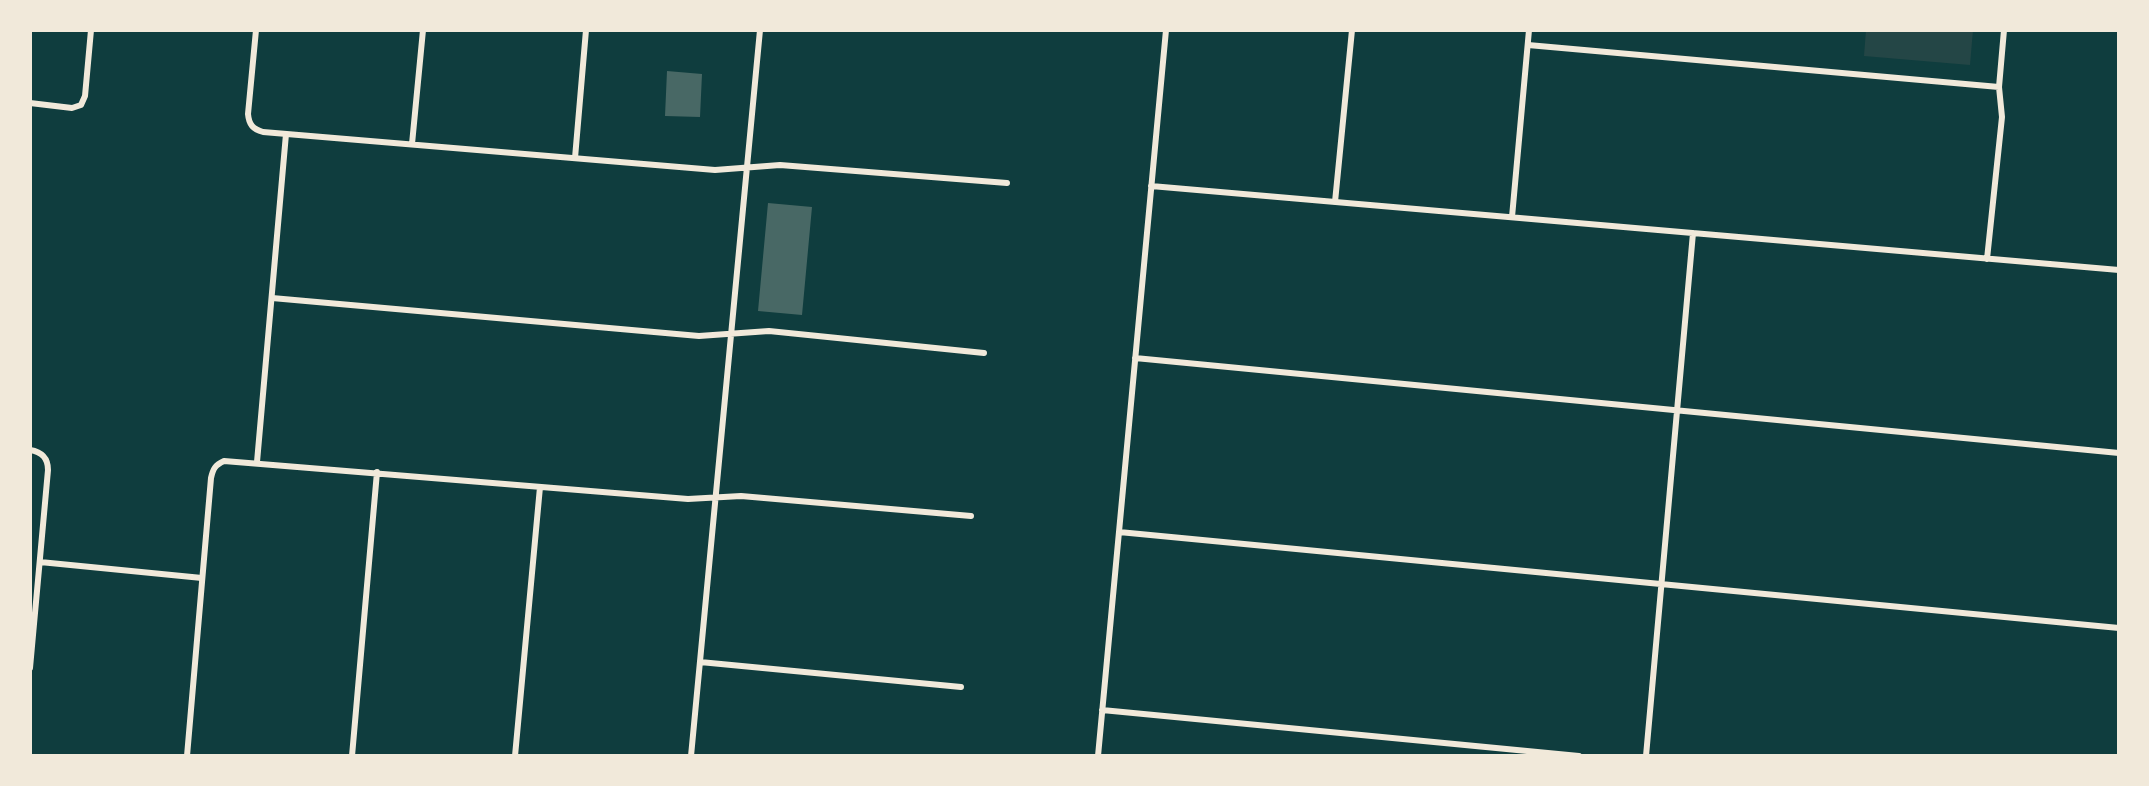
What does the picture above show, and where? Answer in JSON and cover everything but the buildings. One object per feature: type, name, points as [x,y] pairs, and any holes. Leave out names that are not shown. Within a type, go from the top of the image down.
[{"type":"street","points":[[30,103],[72,108],[81,105],[85,96],[92,30]]},
{"type":"street","points":[[256,30],[248,114],[251,125],[263,132],[715,170],[780,165],[1007,183]]},
{"type":"street","points":[[412,144],[423,30]]},
{"type":"street","points":[[575,158],[586,30]]},
{"type":"street","points":[[691,756],[760,30]]},
{"type":"street","points":[[1098,756],[1166,30]]},
{"type":"street","points":[[1335,202],[1352,30]]},
{"type":"street","points":[[1512,217],[1529,30]]},
{"type":"street","points":[[1987,259],[2002,117],[1999,87],[2004,30]]},
{"type":"street","points":[[1528,45],[1999,87]]},
{"type":"street","points":[[257,462],[286,134]]},
{"type":"street","points":[[1151,186],[2119,270]]},
{"type":"street","points":[[1646,756],[1693,233]]},
{"type":"street","points":[[272,298],[699,336],[769,331],[984,352]]},
{"type":"street","points":[[1135,358],[2119,453]]},
{"type":"street","points":[[30,450],[44,456],[48,463],[40,562],[32,615],[30,668]]},
{"type":"street","points":[[187,756],[212,471],[218,464],[231,460],[688,499],[741,496],[971,516]]},
{"type":"street","points":[[352,756],[377,472]]},
{"type":"street","points":[[515,756],[540,487]]},
{"type":"street","points":[[1119,532],[2119,628]]},
{"type":"street","points":[[40,562],[202,578]]},
{"type":"street","points":[[700,662],[961,687]]},
{"type":"street","points":[[1102,710],[1579,756]]},
{"type":"shaded area","points":[[1866,30],[1973,30],[1970,65],[1864,56]]}]
